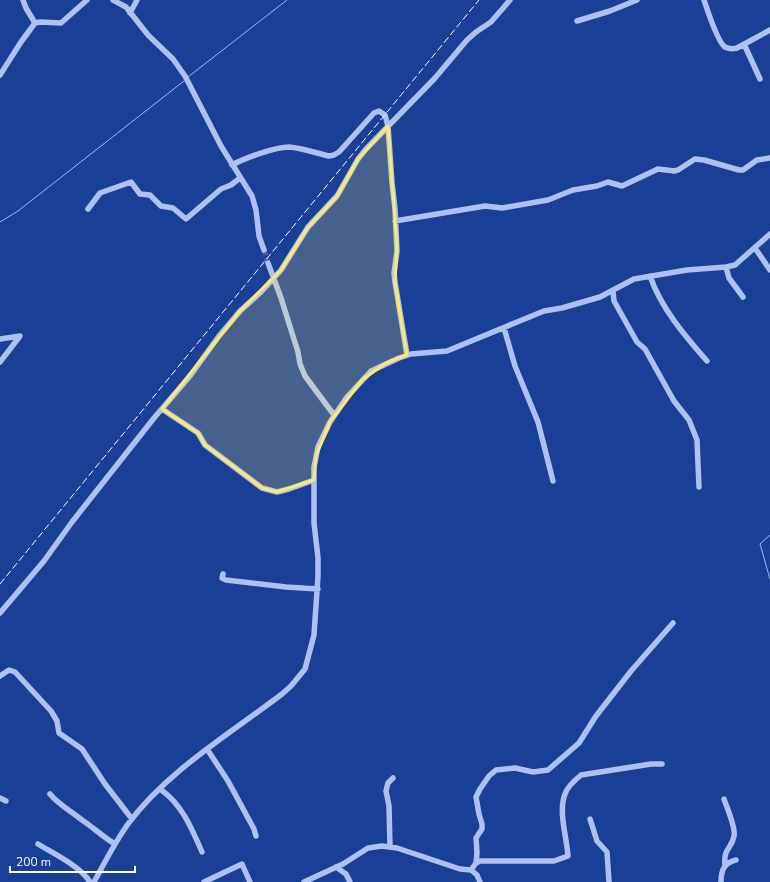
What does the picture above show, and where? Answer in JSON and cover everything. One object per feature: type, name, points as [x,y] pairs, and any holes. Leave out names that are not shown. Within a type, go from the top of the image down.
[{"type":"street","points":[[23,0],[35,23]]},
{"type":"street","points":[[0,76],[20,42],[35,23],[61,23],[88,0]]},
{"type":"street","points":[[113,0],[126,7],[148,35],[177,64],[185,76],[221,146],[252,196],[256,210],[259,236],[264,250]]},
{"type":"street","points":[[130,13],[137,0]]},
{"type":"street","points":[[0,613],[44,561],[72,522],[190,376],[219,336],[240,311],[274,279],[308,227],[337,196],[358,159],[435,78],[467,40],[491,22],[510,0]]},
{"type":"street","points":[[577,21],[610,11],[637,0]]},
{"type":"street","points":[[704,0],[722,44],[725,47],[732,49],[737,48],[770,30]]},
{"type":"street","points":[[744,44],[760,79]]},
{"type":"street","points":[[232,165],[251,156],[282,147],[296,148],[329,156],[334,155],[339,152],[373,114],[378,111],[386,116],[395,202],[397,251],[394,272],[407,355]]},
{"type":"street","points":[[395,221],[485,206],[502,208],[548,200],[573,190],[597,186],[608,182],[622,186],[658,169],[678,170],[695,159],[743,170],[757,160],[770,158]]},
{"type":"street","points":[[88,209],[100,192],[131,182],[140,194],[150,195],[161,206],[173,208],[186,219],[221,189],[231,185],[240,178]]},
{"type":"street","points":[[94,882],[115,844],[132,819],[160,789],[207,749],[282,694],[302,673],[308,660],[314,635],[318,589],[318,558],[314,523],[314,467],[318,447],[334,415],[347,397],[371,371],[386,363],[407,355],[447,350],[544,311],[600,297],[634,280],[687,270],[735,265],[770,234]]},
{"type":"street","points":[[756,248],[770,270]]},
{"type":"street","points":[[268,264],[305,376],[334,415]]},
{"type":"street","points":[[726,267],[729,278],[743,297]]},
{"type":"street","points":[[650,276],[662,303],[687,338],[708,361]]},
{"type":"street","points":[[613,291],[614,301],[637,342],[645,350],[674,401],[689,420],[697,440],[700,487]]},
{"type":"street","points":[[504,328],[515,366],[538,422],[553,481]]},
{"type":"street","points":[[0,339],[20,336],[0,362]]},
{"type":"street","points":[[162,409],[198,433],[205,445],[262,488],[277,492],[314,480]]},
{"type":"street","points":[[223,574],[222,578],[226,580],[318,589]]},
{"type":"street","points":[[472,870],[476,863],[476,838],[482,829],[476,797],[490,776],[496,770],[515,768],[533,772],[548,770],[579,743],[596,716],[631,671],[673,623]]},
{"type":"street","points":[[0,676],[9,670],[15,672],[26,683],[54,716],[57,721],[59,733],[82,749],[105,784],[132,819]]},
{"type":"street","points":[[207,749],[228,781],[254,828],[256,836]]},
{"type":"street","points":[[476,863],[487,860],[554,860],[568,856],[563,802],[565,793],[574,781],[581,775],[651,764],[662,764]]},
{"type":"street","points":[[390,847],[389,806],[386,791],[388,783],[393,778]]},
{"type":"street","points":[[160,789],[175,802],[187,820],[202,852]]},
{"type":"street","points":[[50,794],[54,799],[83,820],[104,838],[115,844]]},
{"type":"street","points":[[0,798],[6,800]]},
{"type":"street","points":[[724,799],[734,832],[733,839],[725,854],[725,865]]},
{"type":"street","points":[[590,818],[597,841],[607,852],[609,882]]},
{"type":"street","points":[[38,844],[86,876],[90,882]]},
{"type":"street","points":[[304,882],[343,864],[368,848],[382,846],[397,848],[460,869],[472,870],[477,875],[480,882]]},
{"type":"street","points":[[721,882],[722,870],[725,865],[736,860]]},
{"type":"street","points":[[204,882],[242,864],[250,882]]},
{"type":"street","points":[[336,867],[346,874],[350,882]]},
{"type":"highlighted area","points":[[388,126],[397,245],[395,282],[407,355],[386,363],[362,380],[330,422],[316,456],[314,480],[277,492],[262,488],[205,445],[198,433],[162,409],[240,311],[281,270],[308,227],[337,196],[358,159]]},
{"type":"waterway","points":[[188,77],[287,0]]},
{"type":"waterway","points":[[0,222],[18,211],[184,81]]},
{"type":"waterway","points":[[770,535],[760,544],[770,579]]},
{"type":"tunnel","points":[[264,250],[268,263]]},
{"type":"railway","points":[[0,584],[479,0]]}]
